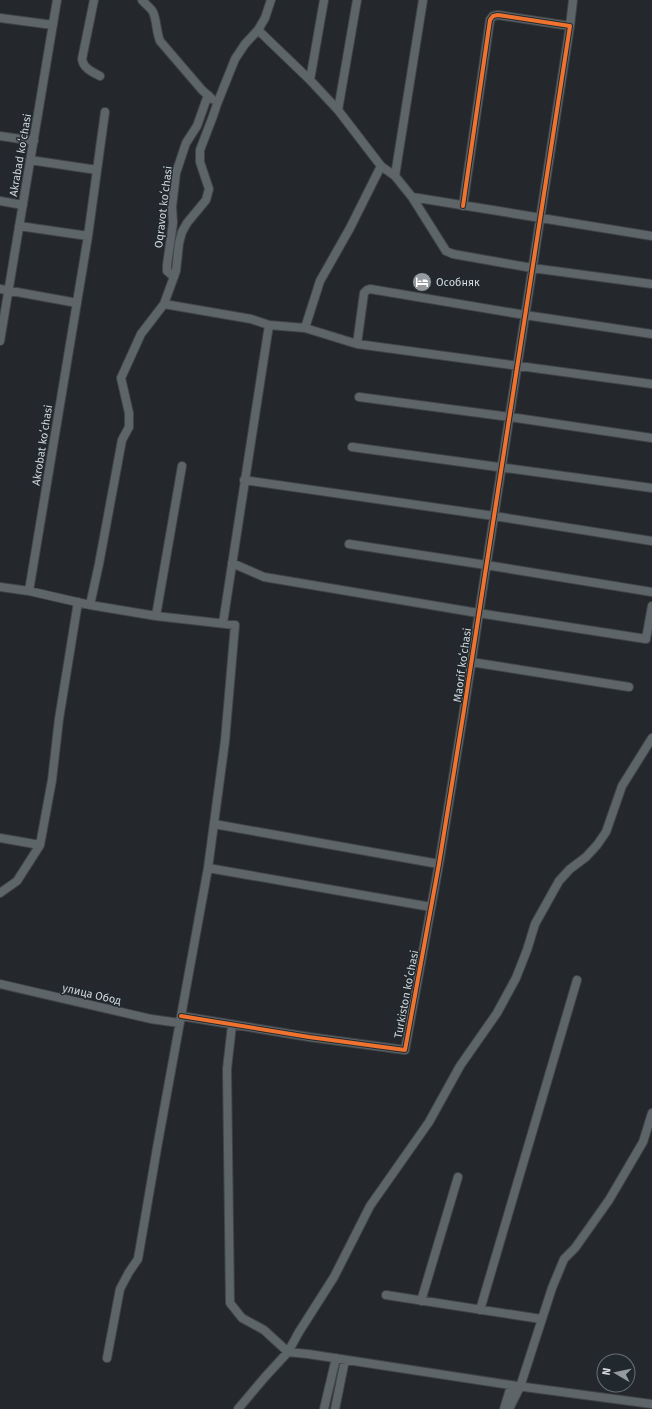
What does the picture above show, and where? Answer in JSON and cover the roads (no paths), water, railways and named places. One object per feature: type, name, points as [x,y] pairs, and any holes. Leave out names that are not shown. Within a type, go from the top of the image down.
[{"type":"street","name":"Akrabad koʻchasi","points":[[0,341],[4,289],[23,205],[57,0]]},
{"type":"street","points":[[94,0],[82,64],[100,76]]},
{"type":"street","points":[[142,0],[152,11],[156,21],[157,33],[160,41],[217,104]]},
{"type":"street","points":[[90,605],[122,440],[128,427],[129,413],[121,378],[141,334],[164,304],[176,271],[179,242],[182,232],[187,223],[206,200],[208,195],[209,189],[200,162],[200,150],[235,59],[245,44],[258,30],[265,18],[272,0]]},
{"type":"street","points":[[310,80],[324,0]]},
{"type":"street","points":[[338,110],[357,0]]},
{"type":"street","points":[[395,176],[422,0]]},
{"type":"street","name":"Maorif koʻchasi","points":[[439,864],[510,417],[573,0]]},
{"type":"street","points":[[463,206],[490,20],[493,16],[498,15],[570,26]]},
{"type":"street","points":[[0,18],[53,26]]},
{"type":"street","points":[[258,30],[310,80],[338,110],[381,166],[395,176],[412,197],[446,251],[453,254],[532,268],[652,284]]},
{"type":"street","name":"Oqravot koʻchasi","points":[[174,277],[167,271],[166,265],[173,223],[172,207],[176,173],[186,143],[197,126],[208,95]]},
{"type":"street","name":"Akrobat koʻchasi","points":[[30,591],[88,236],[105,112]]},
{"type":"street","points":[[0,136],[34,142]]},
{"type":"street","points":[[30,160],[97,170]]},
{"type":"street","points":[[306,328],[320,281],[350,228],[381,166]]},
{"type":"street","points":[[412,197],[652,236]]},
{"type":"street","points":[[0,201],[23,205]]},
{"type":"street","points":[[19,226],[88,236]]},
{"type":"street","points":[[4,289],[77,303]]},
{"type":"street","points":[[357,344],[364,293],[370,289],[525,315],[652,334]]},
{"type":"street","points":[[164,304],[251,319],[269,325],[306,328],[357,344],[652,384]]},
{"type":"street","points":[[223,623],[269,325]]},
{"type":"street","points":[[359,397],[652,438]]},
{"type":"street","points":[[352,447],[652,488]]},
{"type":"street","points":[[156,616],[182,466]]},
{"type":"street","points":[[244,480],[494,516],[652,541]]},
{"type":"street","points":[[349,544],[652,592]]},
{"type":"street","points":[[232,563],[264,577],[478,613]]},
{"type":"street","points":[[0,587],[30,591],[90,605],[156,616],[234,625],[225,741],[208,868],[156,1148],[138,1259],[120,1289],[107,1358]]},
{"type":"street","points":[[0,893],[18,881],[40,845],[52,780],[58,719],[78,602]]},
{"type":"street","name":"Maorif koʻchasi","points":[[478,613],[646,639],[652,606]]},
{"type":"street","name":"Maorif koʻchasi","points":[[471,662],[629,687]]},
{"type":"street","points":[[238,1409],[288,1352],[334,1276],[370,1206],[429,1122],[460,1066],[497,1013],[516,978],[535,924],[559,882],[570,869],[586,857],[606,832],[622,786],[652,738]]},
{"type":"street","points":[[214,824],[439,864]]},
{"type":"street","points":[[0,838],[40,845]]},
{"type":"street","name":"Turkiston koʻchasi","points":[[232,1025],[405,1050],[439,864]]},
{"type":"street","points":[[208,868],[431,907]]},
{"type":"street","points":[[480,1310],[577,980]]},
{"type":"street","name":"улица Обод","points":[[0,984],[137,1016],[232,1025]]},
{"type":"street","points":[[232,1025],[227,1069],[230,1303],[242,1318],[264,1330],[288,1352],[511,1386],[652,1404]]},
{"type":"street","points":[[509,1409],[520,1387],[541,1319],[564,1258],[574,1248],[609,1200],[643,1142],[652,1113]]},
{"type":"street","points":[[421,1301],[458,1177]]},
{"type":"street","points":[[386,1295],[541,1319]]},
{"type":"street","points":[[324,1409],[340,1359]]},
{"type":"street","points":[[335,1409],[340,1359]]},
{"type":"street","points":[[504,1409],[511,1386]]},
{"type":"place","name":"Особняк","points":[[422,282]]}]
